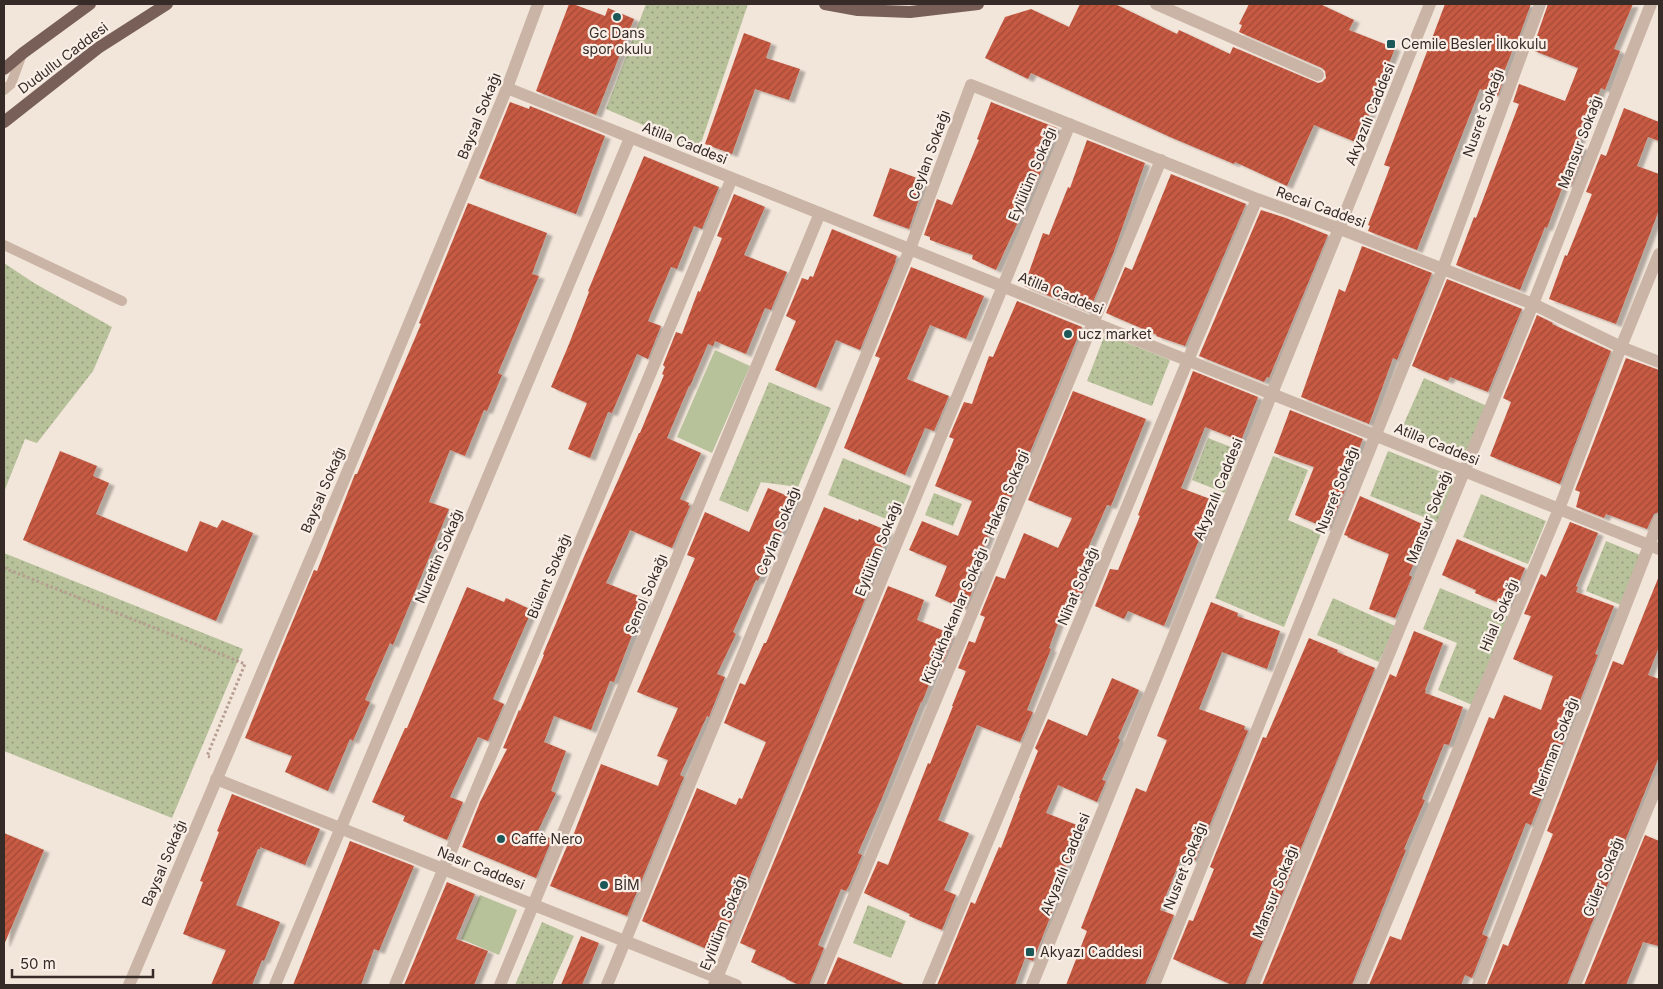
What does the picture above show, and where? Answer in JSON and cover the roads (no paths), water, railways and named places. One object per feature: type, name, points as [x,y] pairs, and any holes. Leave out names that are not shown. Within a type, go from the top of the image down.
[{"type":"main road","name":"Dudullu Caddesi","points":[[4,69],[90,4]]},
{"type":"main road","name":"Dudullu Caddesi","points":[[4,122],[98,48],[167,4]]},
{"type":"main road","points":[[825,4],[858,10],[910,12],[978,4]]},
{"type":"street","name":"Baysal Sokağı","points":[[129,985],[348,471],[507,88],[538,4]]},
{"type":"street","points":[[1156,4],[1318,75]]},
{"type":"street","name":"Akyazılı Caddesi","points":[[1032,985],[1430,4]]},
{"type":"street","name":"Nusret Sokağı","points":[[1154,985],[1443,268],[1540,4]]},
{"type":"street","name":"Mansur Sokağı","points":[[1254,985],[1533,304],[1651,4]]},
{"type":"street","name":"Recai Caddesi","points":[[971,85],[1257,199],[1443,268],[1533,304],[1621,347],[1659,362]]},
{"type":"street","name":"Ceylan Sokağı","points":[[607,985],[910,249],[971,85]]},
{"type":"street","name":"Atilla Caddesi","points":[[507,88],[1654,547]]},
{"type":"street","name":"Eylülüm Sokağı","points":[[716,982],[1070,124]]},
{"type":"street","name":"Nurettin Sokağı","points":[[275,985],[630,138]]},
{"type":"street","name":"Küçükhakanlar Sokağı - Hakan Sokagi","points":[[817,985],[1161,160]]},
{"type":"street","name":"Bülent Sokağı","points":[[394,985],[732,178]]},
{"type":"street","name":"Nihat Sokağı","points":[[928,985],[1257,199]]},
{"type":"street","name":"Şenol Sokağı","points":[[500,985],[820,213]]},
{"type":"street","name":"Hilal Sokağı","points":[[1360,985],[1559,509],[1659,254]]},
{"type":"street","name":"Neriman Sokağı","points":[[1478,985],[1654,547],[1659,520]]},
{"type":"street","name":"Nasır Caddesi","points":[[216,779],[625,941],[716,982],[736,985]]},
{"type":"street","name":"Güler Sokağı","points":[[1575,985],[1659,781]]},
{"type":"lane","points":[[4,90],[11,84],[23,53]]},
{"type":"lane","points":[[4,245],[122,301]]},
{"type":"place","name":"Gc Dans spor okulu","points":[[617,17]]},
{"type":"place","name":"Cemile Besler İlkokulu","points":[[1391,44]]},
{"type":"place","name":"ucz market","points":[[1068,334]]},
{"type":"place","name":"Caffè Nero","points":[[501,839]]},
{"type":"place","name":"BİM","points":[[604,885]]},
{"type":"place","name":"Akyazı Caddesi","points":[[1030,952]]}]
